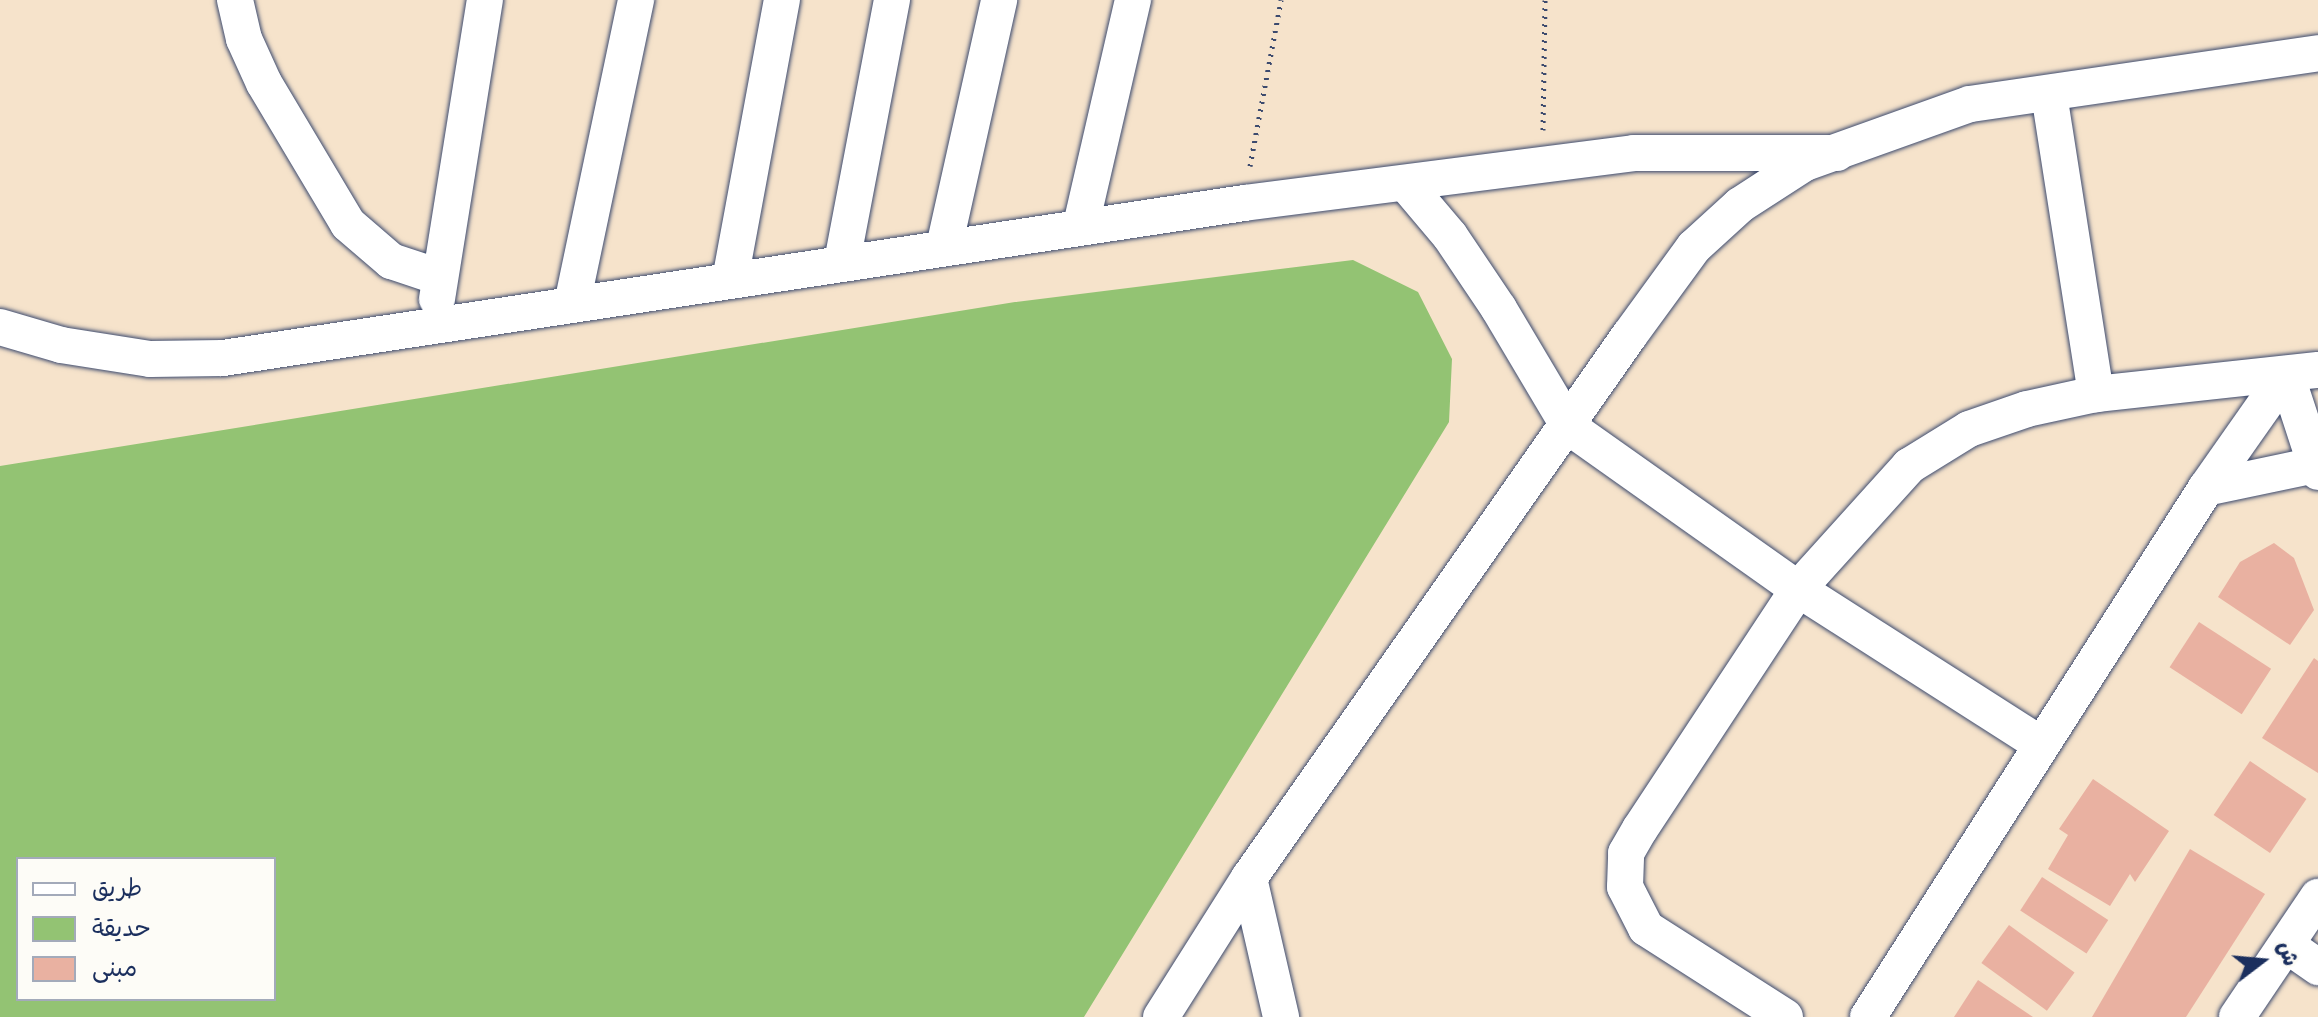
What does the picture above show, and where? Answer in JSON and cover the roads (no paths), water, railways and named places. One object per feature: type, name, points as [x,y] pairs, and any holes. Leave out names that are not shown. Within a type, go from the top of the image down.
[{"type":"street","points":[[235,0],[244,39],[264,83],[348,224],[391,261],[439,277]]},
{"type":"street","points":[[434,325],[439,277],[485,0]]},
{"type":"street","points":[[572,304],[636,0]]},
{"type":"street","points":[[730,280],[782,0]]},
{"type":"street","points":[[842,262],[892,0]]},
{"type":"street","points":[[944,247],[999,0]]},
{"type":"street","points":[[1081,225],[1133,0]]},
{"type":"street","points":[[1161,1017],[1249,878],[1694,247],[1780,176],[1970,104],[2318,53]]},
{"type":"street","points":[[2049,94],[2096,394]]},
{"type":"street","points":[[0,327],[61,345],[150,359],[223,358],[1081,225],[1634,153],[1837,153]]},
{"type":"street","points":[[1406,184],[1491,297],[1569,427],[1798,589],[2040,744]]},
{"type":"street","points":[[1785,1017],[1646,928],[1631,906],[1626,865],[1640,829],[1798,589],[1909,466],[1969,429],[2027,409],[2096,394],[2302,372]]},
{"type":"street","points":[[2206,488],[2316,469],[2302,372]]},
{"type":"street","points":[[1868,1017],[2206,488],[2302,372]]},
{"type":"street","points":[[1249,878],[1281,1017]]},
{"type":"street","points":[[2237,1017],[2288,946],[2318,897]]},
{"type":"street","points":[[2288,946],[2318,967]]}]
